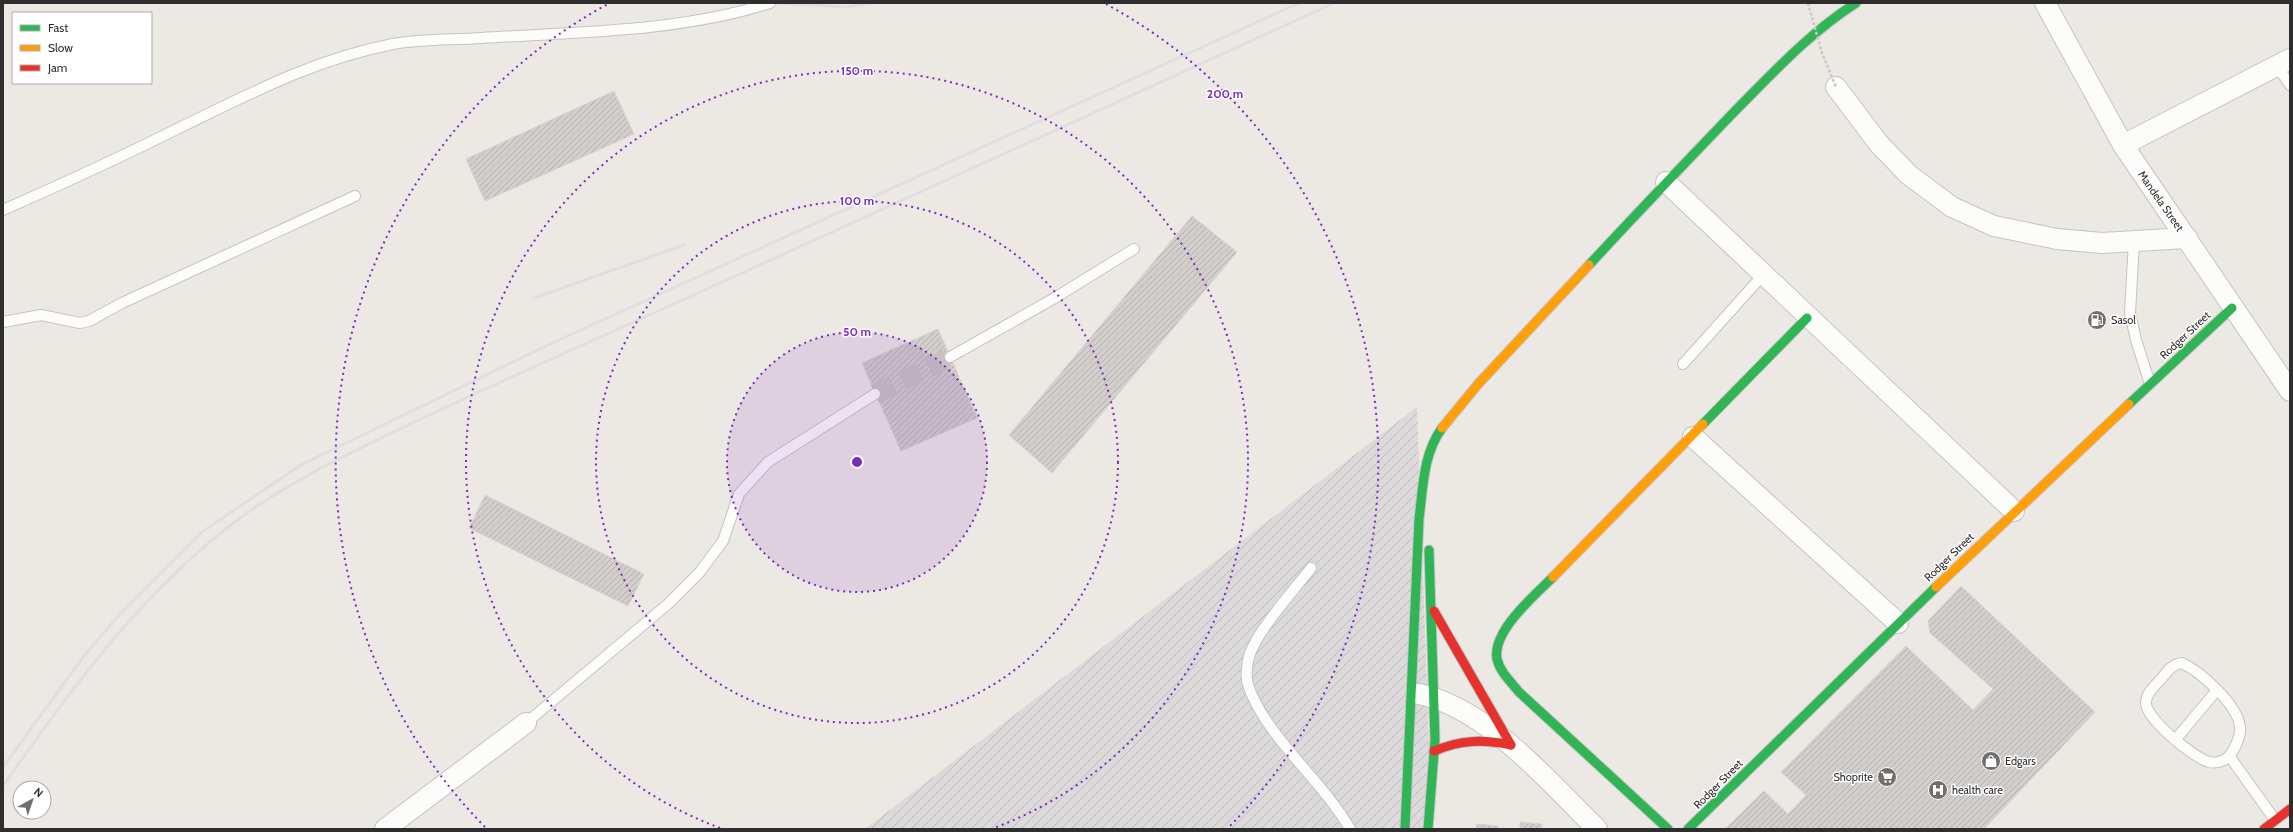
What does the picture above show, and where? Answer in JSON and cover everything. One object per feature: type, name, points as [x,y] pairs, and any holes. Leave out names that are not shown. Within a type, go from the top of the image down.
[{"type":"main road","points":[[1405,829],[1416,551],[1425,471],[1432,442],[1447,421],[1479,383],[1666,182],[1799,46],[1830,20],[1856,3]]},
{"type":"main road","name":"Rodger Street","points":[[1688,829],[2014,511],[2232,308]]},
{"type":"main road","points":[[1668,829],[1505,677],[1496,656],[1496,648],[1504,629],[1522,609],[1693,437],[1807,318]]},
{"type":"main road","points":[[1421,506],[1426,520],[1432,607],[1435,697],[1434,751],[1428,829]]},
{"type":"main road","points":[[1432,607],[1511,745]]},
{"type":"main road","points":[[1434,751],[1463,740],[1475,738],[1511,745]]},
{"type":"main road","points":[[2264,829],[2290,809]]},
{"type":"street","name":"Mandela Street","points":[[2045,3],[2123,145],[2187,238],[2232,308],[2290,391]]},
{"type":"street","points":[[2123,145],[2284,63]]},
{"type":"street","points":[[1836,87],[1879,144],[1909,175],[1952,207],[1994,226],[2057,239],[2102,243],[2187,238]]},
{"type":"street","points":[[1666,182],[1807,318],[2014,511]]},
{"type":"street","points":[[1693,437],[1898,623]]},
{"type":"street","points":[[1410,692],[1435,697],[1482,723],[1511,745],[1596,829]]},
{"type":"street","points":[[385,829],[526,723]]},
{"type":"lane","points":[[3,210],[85,174],[255,89],[304,69],[347,54],[395,44],[622,28],[693,20],[749,10],[770,3]]},
{"type":"lane","points":[[2284,63],[2290,85]]},
{"type":"lane","points":[[3,322],[41,315],[52,316],[72,322],[89,321],[122,303],[355,196]]},
{"type":"lane","points":[[2134,241],[2130,313],[2136,340],[2150,384]]},
{"type":"lane","points":[[950,357],[1053,300],[1134,249]]},
{"type":"lane","points":[[1683,364],[1763,275]]},
{"type":"lane","points":[[526,723],[657,614],[698,573],[723,541],[739,494],[768,462],[876,394]]},
{"type":"lane","points":[[1311,568],[1259,636],[1248,660],[1247,684],[1262,715],[1313,779],[1350,829]]},
{"type":"lane","points":[[2182,663],[2217,690],[2232,707],[2240,727],[2239,740],[2230,757],[2219,762],[2209,762],[2198,757],[2175,740],[2152,718],[2146,707],[2148,695],[2172,667],[2182,663]]},
{"type":"lane","points":[[2175,740],[2217,690]]},
{"type":"lane","points":[[2230,757],[2275,820]]},
{"type":"path","points":[[1808,3],[1822,53],[1836,87]]},
{"type":"shaded area","points":[[1417,407],[1432,829],[865,829]]},
{"type":"building","points":[[614,91],[634,134],[485,201],[466,159]]},
{"type":"building","points":[[1192,216],[1237,252],[1052,473],[1009,435]]},
{"type":"building","points":[[938,329],[977,418],[901,451],[862,363]]},
{"type":"building","points":[[485,495],[644,574],[628,606],[469,528]]},
{"type":"building","points":[[1961,586],[2095,712],[1984,829],[1725,829],[1764,791],[1788,814],[1806,795],[1781,772],[1906,646],[1973,710],[1993,689],[1930,633],[1928,621]]},
{"type":"building","points":[[1520,822],[1542,824],[1542,829],[1520,829]]},
{"type":"building","points":[[1477,824],[1498,826],[1498,829],[1476,829]]},
{"type":"tunnel","points":[[875,394],[950,357]]},
{"type":"railway","points":[[776,3],[848,7],[870,3]]},
{"type":"railway","points":[[3,767],[84,656],[119,615],[202,532],[301,465],[550,344],[1299,3]]},
{"type":"railway","points":[[3,786],[55,713],[109,644],[168,580],[236,521],[280,491],[327,465],[450,405],[904,200],[1334,3]]},
{"type":"railway","points":[[534,298],[684,245]]},
{"type":"traffic: fast","points":[[1589,265],[1697,150],[1777,68],[1807,40],[1856,3]]},
{"type":"traffic: fast","points":[[2129,404],[2232,308]]},
{"type":"traffic: fast","points":[[1703,424],[1807,318]]},
{"type":"traffic: fast","points":[[1405,829],[1419,519],[1427,460],[1442,428]]},
{"type":"traffic: fast","points":[[1428,829],[1435,740],[1429,550]]},
{"type":"traffic: fast","points":[[1553,577],[1526,603],[1508,625],[1497,648],[1498,664],[1506,677],[1519,692],[1668,829]]},
{"type":"traffic: fast","points":[[1688,829],[1936,587]]},
{"type":"traffic: slow","points":[[1442,428],[1479,383],[1589,265]]},
{"type":"traffic: slow","points":[[1936,587],[2129,404]]},
{"type":"traffic: slow","points":[[1553,577],[1703,424]]},
{"type":"traffic: jam","points":[[1434,611],[1511,745]]},
{"type":"traffic: jam","points":[[1434,751],[1453,745],[1481,741],[1511,745]]},
{"type":"traffic: jam","points":[[2264,829],[2290,809]]},
{"type":"place","name":"Sasol","points":[[2097,320]]},
{"type":"place","name":"Edgars","points":[[1991,761]]},
{"type":"place","name":"Shoprite","points":[[1887,777]]},
{"type":"place","name":"health care","points":[[1938,790]]}]
